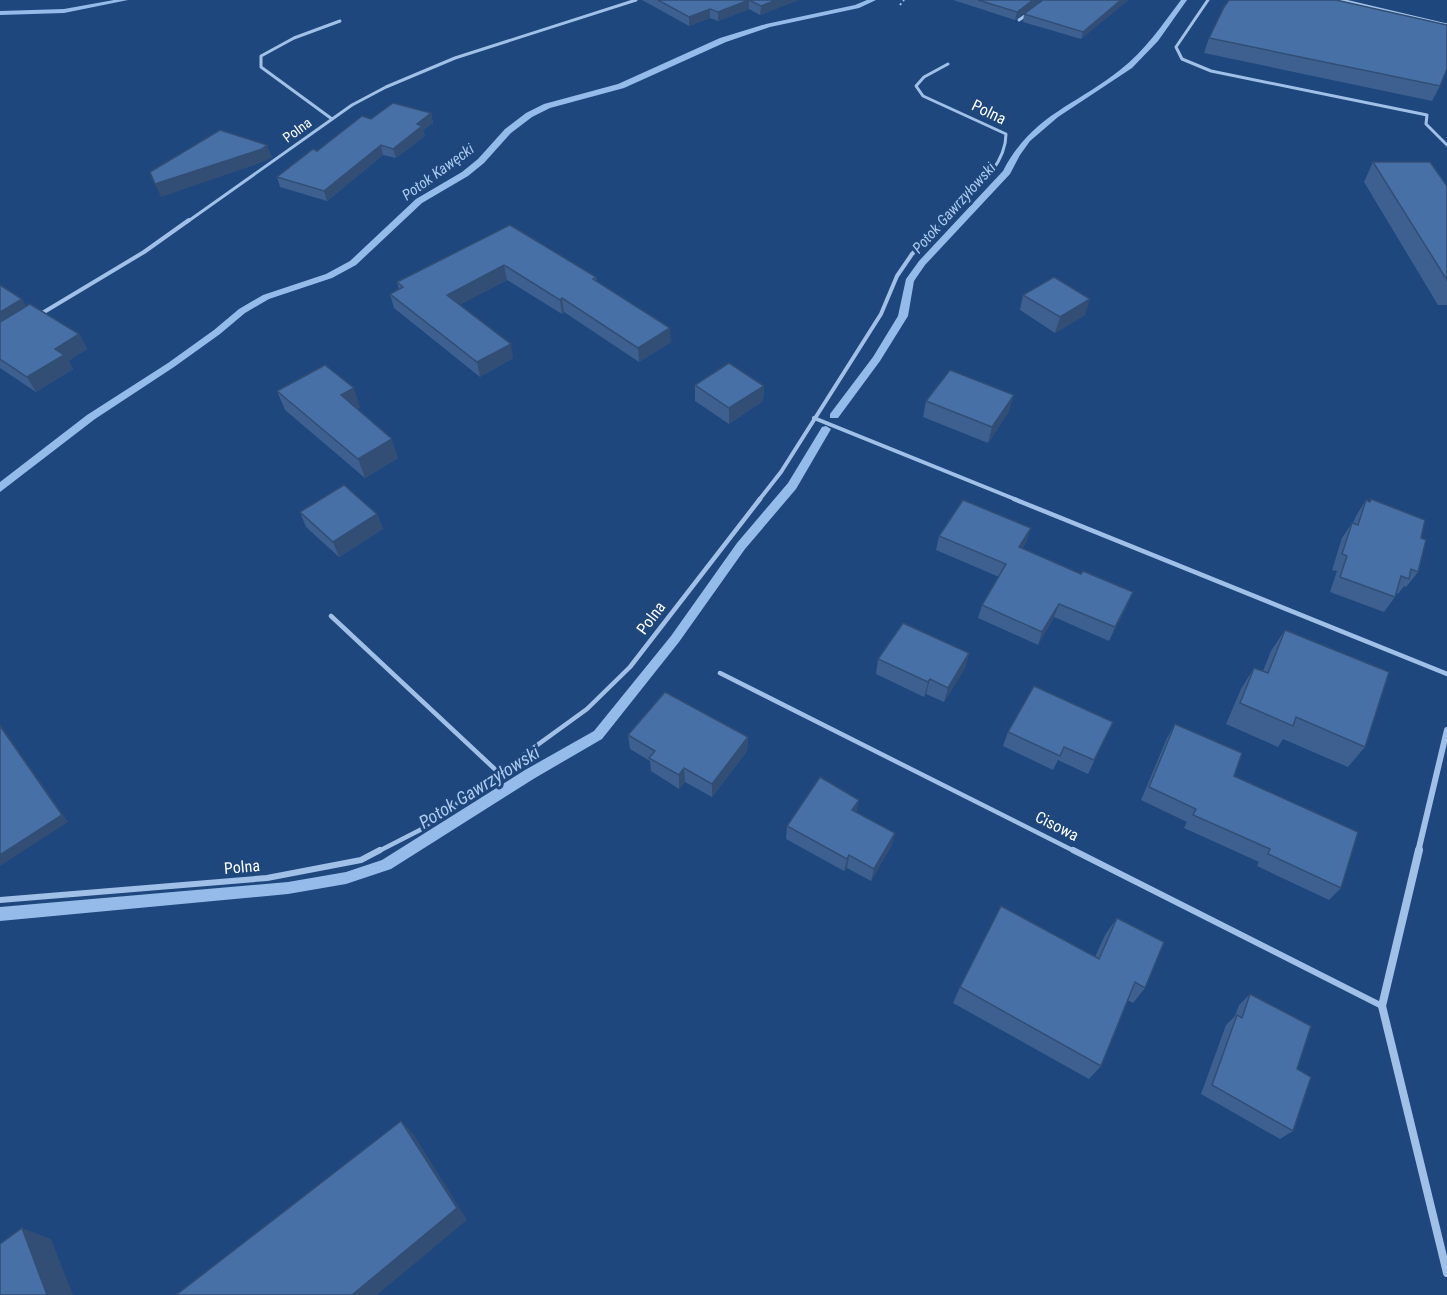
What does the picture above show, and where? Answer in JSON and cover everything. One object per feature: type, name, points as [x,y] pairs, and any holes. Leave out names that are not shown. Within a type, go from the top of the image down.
[{"type":"street","points":[[1447,730],[1382,1006],[1447,1273]]},
{"type":"lane","name":"Polna","points":[[38,316],[153,246],[332,119],[383,87],[432,67],[636,0]]},
{"type":"lane","points":[[1209,0],[1176,47],[1182,59],[1191,64],[1223,73],[1427,115],[1426,124],[1447,145]]},
{"type":"lane","points":[[1341,0],[1447,25]]},
{"type":"lane","points":[[1019,20],[1036,7]]},
{"type":"lane","points":[[332,119],[261,67],[261,56],[294,38],[339,21]]},
{"type":"lane","name":"Polna","points":[[0,900],[267,878],[361,860],[420,830],[587,709],[630,668],[781,472],[881,314],[897,276],[912,254],[996,166],[1006,145],[1006,134],[923,96],[916,86],[924,77],[948,64]]},
{"type":"lane","points":[[814,418],[1447,674]]},
{"type":"lane","points":[[331,616],[499,773]]},
{"type":"lane","name":"Cisowa","points":[[720,672],[1382,1006]]},
{"type":"path","points":[[900,5],[904,0]]},
{"type":"building","points":[[658,0],[749,0],[718,12],[710,9],[689,17]]},
{"type":"building","points":[[749,0],[776,0],[761,6]]},
{"type":"building","points":[[978,0],[1033,0],[1017,12]]},
{"type":"building","points":[[1043,0],[1121,0],[1083,32],[1024,14]]},
{"type":"building","points":[[1229,0],[1336,0],[1447,25],[1447,69],[1440,86],[1209,38]]},
{"type":"building","points":[[393,103],[431,113],[417,124],[422,126],[393,149],[381,145],[324,191],[277,177],[313,149],[317,151],[362,116],[371,119]]},
{"type":"building","points":[[220,130],[267,145],[262,149],[155,184],[150,172]]},
{"type":"building","points":[[1373,162],[1430,162],[1447,186],[1447,280]]},
{"type":"building","points":[[510,225],[596,277],[593,279],[670,328],[638,348],[562,298],[560,300],[504,265],[447,295],[511,344],[477,362],[390,294],[403,287],[397,282]]},
{"type":"building","points":[[1054,277],[1090,299],[1060,317],[1023,295]]},
{"type":"building","points":[[0,285],[22,299],[0,312]]},
{"type":"building","points":[[30,304],[79,334],[55,349],[64,355],[27,377],[0,359],[0,322]]},
{"type":"building","points":[[729,363],[764,386],[729,408],[695,385]]},
{"type":"building","points":[[325,365],[354,388],[341,395],[392,439],[358,459],[277,391]]},
{"type":"building","points":[[950,370],[1014,395],[992,427],[926,401]]},
{"type":"building","points":[[344,485],[377,514],[333,542],[300,512]]},
{"type":"building","points":[[1371,499],[1425,520],[1421,538],[1426,540],[1418,572],[1411,569],[1409,579],[1401,576],[1395,597],[1340,577],[1347,556],[1342,554],[1352,523],[1358,525],[1366,500],[1370,502]]},
{"type":"building","points":[[963,500],[1031,528],[1019,547],[1081,574],[1083,571],[1133,592],[1115,627],[1059,604],[1042,632],[982,605],[1006,564],[939,536]]},
{"type":"building","points":[[903,623],[969,653],[948,688],[930,679],[928,682],[878,659]]},
{"type":"building","points":[[1285,630],[1389,672],[1365,747],[1296,717],[1293,726],[1240,703],[1254,668],[1268,673]]},
{"type":"building","points":[[1034,686],[1113,722],[1094,760],[1064,747],[1060,756],[1008,732]]},
{"type":"building","points":[[665,692],[748,737],[712,784],[684,768],[679,775],[649,758],[655,751],[628,735]]},
{"type":"building","points":[[1175,724],[1242,753],[1234,776],[1358,832],[1341,888],[1268,854],[1270,849],[1193,815],[1196,809],[1149,787]]},
{"type":"building","points":[[0,726],[62,815],[0,855]]},
{"type":"building","points":[[820,777],[859,800],[852,810],[895,833],[874,869],[849,855],[847,859],[787,826]]},
{"type":"building","points":[[1001,906],[1099,959],[1117,918],[1164,942],[1145,988],[1135,982],[1101,1066],[960,987]]},
{"type":"building","points":[[1250,994],[1311,1026],[1297,1069],[1311,1077],[1293,1131],[1212,1085],[1237,1015],[1242,1018]]},
{"type":"building","points":[[401,1121],[457,1208],[352,1295],[176,1295]]},
{"type":"building","points":[[22,1228],[47,1295],[0,1295],[0,1244]]},
{"type":"waterway","points":[[0,13],[64,11],[125,0]]},
{"type":"waterway","name":"Potok Kawęcki","points":[[0,488],[91,417],[171,365],[242,311],[266,297],[329,276],[353,263],[419,201],[465,174],[481,161],[508,131],[529,115],[547,106],[621,86],[723,40],[768,25],[857,7],[873,0]]},
{"type":"waterway","name":"Potok Gawrzyłowski","points":[[834,416],[877,359],[903,316],[909,281],[922,263],[1007,172],[1027,139],[1056,115],[1130,66],[1155,39],[1184,0]]},
{"type":"waterway","name":"Potok Gawrzyłowski","points":[[0,914],[288,888],[346,878],[386,865],[530,774],[598,735],[675,639],[741,546],[792,486],[826,429]]}]
